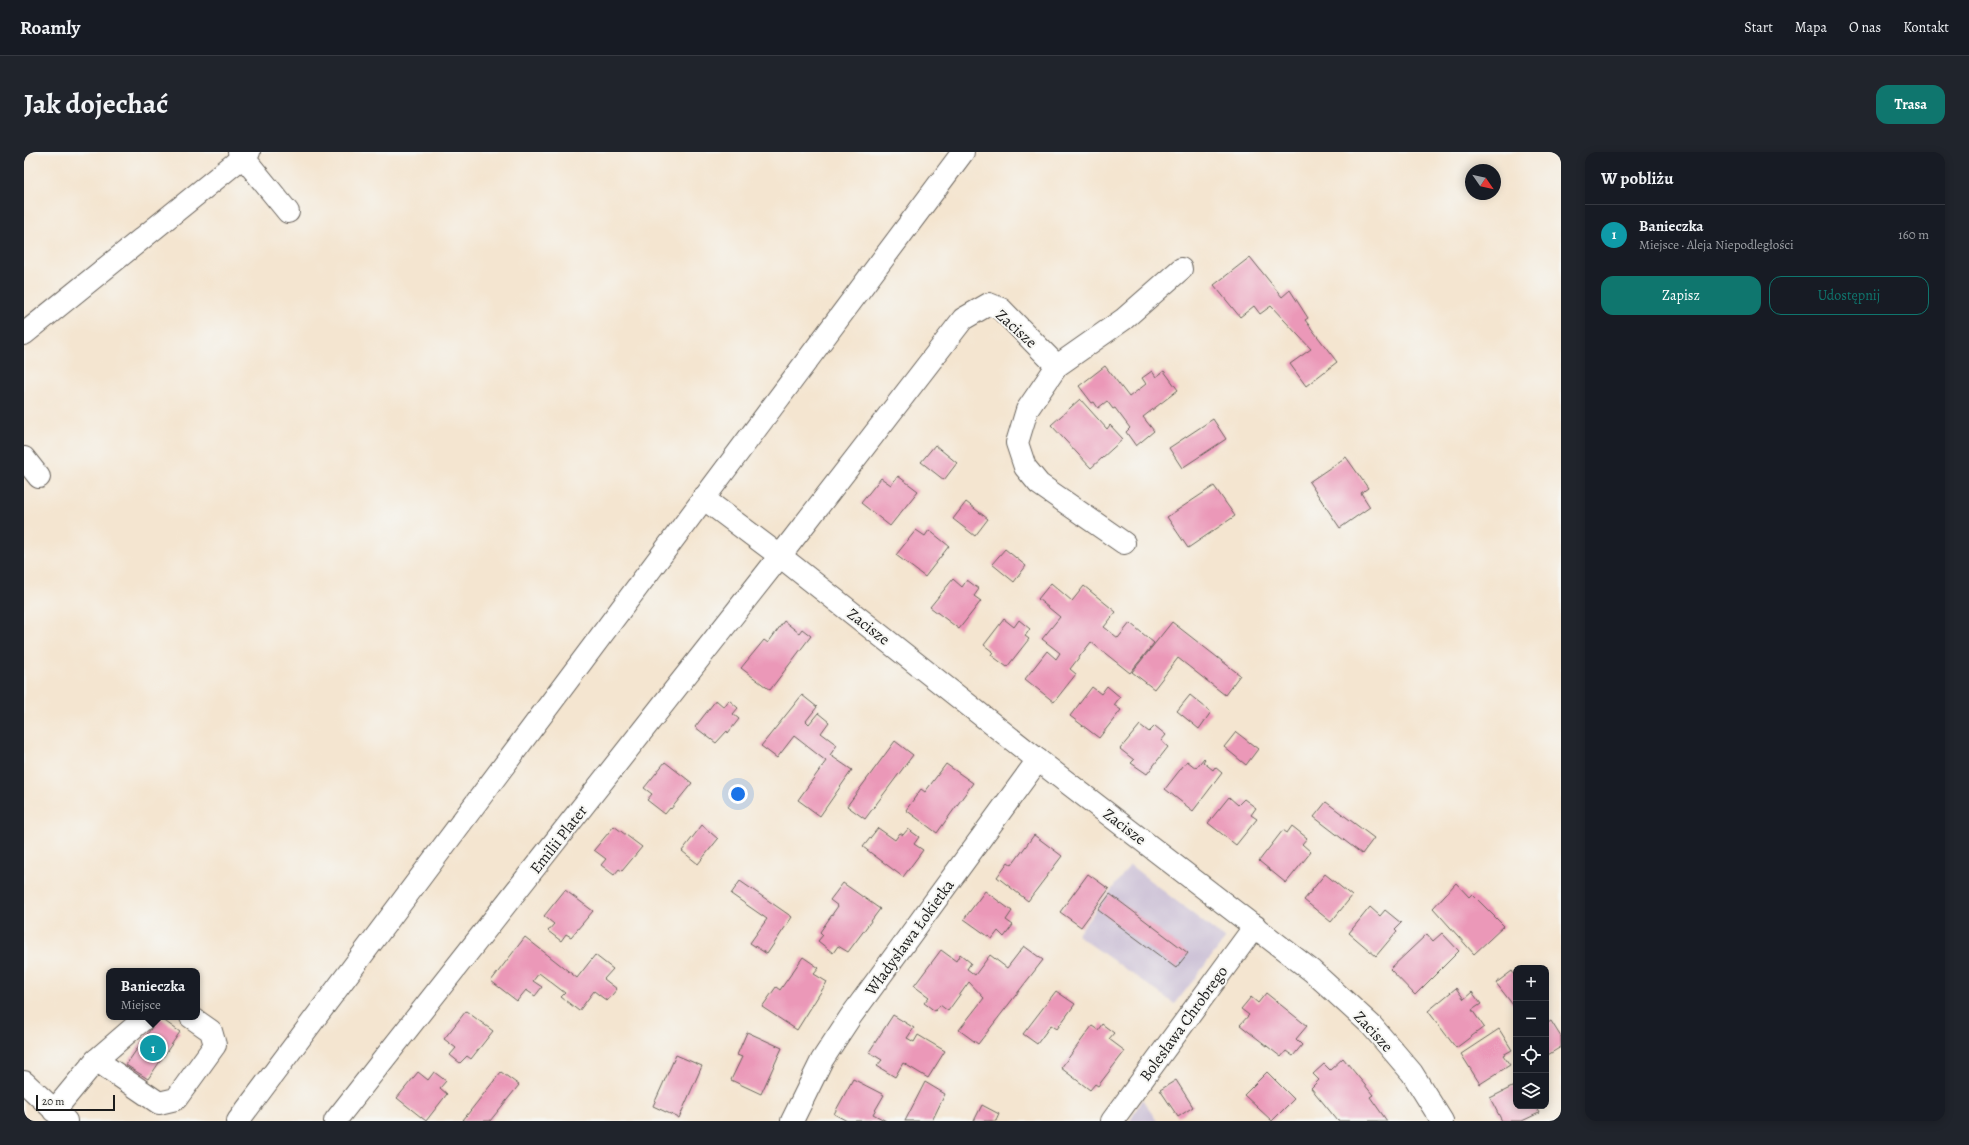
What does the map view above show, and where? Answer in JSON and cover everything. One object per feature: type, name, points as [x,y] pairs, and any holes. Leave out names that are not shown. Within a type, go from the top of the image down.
[{"type":"street","points":[[238,1121],[703,498],[964,152]]},
{"type":"street","points":[[24,334],[244,154],[288,212]]},
{"type":"street","points":[[1124,543],[1039,484],[1025,467],[1017,443],[1027,410],[1057,366],[1124,319],[1181,269]]},
{"type":"street","name":"Zacisze","points":[[780,556],[963,319],[989,304],[1001,309],[1057,366]]},
{"type":"street","points":[[24,458],[39,477]]},
{"type":"street","name":"Zacisze","points":[[703,498],[780,556],[1038,760],[1312,971],[1371,1025],[1412,1073],[1442,1121]]},
{"type":"street","name":"Emilii Plater","points":[[335,1121],[780,556]]},
{"type":"street","name":"Władysława Łokietka","points":[[792,1121],[822,1060],[851,1016],[1038,760]]},
{"type":"street","name":"Bolesława Chrobrego","points":[[1112,1121],[1255,926]]},
{"type":"street","points":[[24,1083],[60,1116],[96,1060],[143,1020]]},
{"type":"street","points":[[96,1060],[159,1103],[176,1099],[215,1045],[212,1031],[196,1020]]},
{"type":"shaded area","points":[[1130,865],[1225,939],[1175,1004],[1077,935]]},
{"type":"shaded area","points":[[1142,1099],[1157,1121],[1130,1121]]},
{"type":"building","points":[[1250,257],[1282,297],[1290,290],[1308,318],[1305,320],[1337,362],[1306,386],[1290,364],[1311,349],[1271,306],[1260,314],[1254,306],[1240,317],[1214,285]]},
{"type":"building","points":[[1105,366],[1129,397],[1146,384],[1142,378],[1152,371],[1156,377],[1164,371],[1178,390],[1143,417],[1154,431],[1136,446],[1126,432],[1130,428],[1115,408],[1113,409],[1107,401],[1098,408],[1094,402],[1092,403],[1079,386]]},
{"type":"building","points":[[1080,399],[1107,429],[1110,425],[1123,439],[1091,468],[1051,425]]},
{"type":"building","points":[[1213,419],[1226,439],[1182,468],[1169,448]]},
{"type":"building","points":[[935,445],[957,463],[944,480],[921,462]]},
{"type":"building","points":[[1346,457],[1368,488],[1361,493],[1370,507],[1340,528],[1309,482]]},
{"type":"building","points":[[898,476],[918,491],[890,526],[861,503],[881,478],[891,485]]},
{"type":"building","points":[[1214,486],[1235,516],[1188,548],[1167,517]]},
{"type":"building","points":[[966,502],[988,519],[975,536],[953,519]]},
{"type":"building","points":[[916,530],[925,536],[929,530],[949,546],[925,577],[896,555]]},
{"type":"building","points":[[1005,549],[1026,566],[1014,582],[992,564]]},
{"type":"building","points":[[953,579],[962,587],[967,580],[979,589],[974,596],[981,601],[959,629],[930,607]]},
{"type":"building","points":[[1051,583],[1072,601],[1084,586],[1116,612],[1104,627],[1118,638],[1130,623],[1154,643],[1130,673],[1091,642],[1070,669],[1076,674],[1054,702],[1025,679],[1047,651],[1056,659],[1060,653],[1042,639],[1060,617],[1038,599]]},
{"type":"building","points":[[1004,619],[1014,627],[1019,620],[1030,629],[1025,636],[1029,639],[1007,667],[991,655],[993,652],[984,645]]},
{"type":"building","points":[[784,621],[799,633],[802,629],[811,636],[770,690],[741,668],[764,640],[768,643]]},
{"type":"building","points":[[1172,622],[1240,675],[1225,695],[1178,658],[1154,689],[1132,672]]},
{"type":"building","points":[[1107,686],[1120,697],[1114,705],[1121,710],[1099,738],[1070,716],[1092,687],[1101,694]]},
{"type":"building","points":[[802,695],[817,707],[806,721],[809,724],[818,713],[829,722],[821,733],[837,745],[830,755],[852,770],[820,816],[798,800],[826,761],[794,736],[777,758],[761,746]]},
{"type":"building","points":[[1190,695],[1211,712],[1199,729],[1177,711]]},
{"type":"building","points":[[716,700],[724,707],[729,700],[738,708],[733,714],[739,719],[728,733],[727,731],[716,743],[695,727]]},
{"type":"building","points":[[1140,725],[1149,732],[1155,726],[1166,735],[1161,741],[1168,747],[1147,774],[1131,763],[1134,760],[1120,749]]},
{"type":"building","points":[[1236,732],[1258,749],[1246,765],[1224,747]]},
{"type":"building","points":[[895,741],[913,755],[865,819],[847,806]]},
{"type":"building","points":[[1204,758],[1205,759],[1203,762],[1213,770],[1215,767],[1222,773],[1193,811],[1165,789],[1187,761],[1196,768]]},
{"type":"building","points":[[665,762],[692,783],[671,809],[670,808],[665,814],[647,800],[652,794],[644,788]]},
{"type":"building","points":[[946,764],[973,783],[937,833],[906,810],[921,789],[925,792]]},
{"type":"building","points":[[1229,797],[1238,805],[1244,799],[1256,808],[1251,815],[1257,819],[1236,845],[1208,823]]},
{"type":"building","points":[[1326,802],[1374,838],[1362,854],[1314,817]]},
{"type":"building","points":[[702,825],[718,839],[698,864],[682,851]]},
{"type":"building","points":[[614,826],[642,847],[622,871],[619,869],[614,875],[601,865],[606,859],[594,850]]},
{"type":"building","points":[[1292,826],[1307,838],[1302,844],[1311,852],[1286,883],[1259,861],[1283,830],[1287,833]]},
{"type":"building","points":[[878,828],[895,840],[900,833],[903,835],[908,829],[919,837],[914,844],[923,850],[903,877],[863,847]]},
{"type":"building","points":[[1034,835],[1062,856],[1028,901],[997,877],[1008,862],[1012,865]]},
{"type":"building","points":[[1088,874],[1109,889],[1081,927],[1060,912]]},
{"type":"building","points":[[1325,874],[1352,896],[1331,922],[1304,900]]},
{"type":"building","points":[[740,881],[792,917],[767,954],[750,943],[767,919],[731,894]]},
{"type":"building","points":[[843,883],[880,909],[848,952],[838,946],[833,953],[818,941],[823,935],[820,932],[838,906],[830,900]]},
{"type":"building","points":[[1456,883],[1469,897],[1472,894],[1504,926],[1474,954],[1433,908]]},
{"type":"building","points":[[565,890],[593,911],[571,937],[566,934],[561,941],[548,931],[554,924],[544,916]]},
{"type":"building","points":[[985,891],[1012,911],[1006,920],[1013,925],[1004,937],[998,931],[992,939],[964,919]]},
{"type":"building","points":[[1110,894],[1188,953],[1176,968],[1098,910]]},
{"type":"building","points":[[1370,907],[1380,916],[1385,910],[1401,923],[1395,929],[1397,931],[1376,956],[1349,933]]},
{"type":"building","points":[[1442,933],[1459,951],[1415,995],[1390,969],[1427,934],[1433,941]]},
{"type":"building","points":[[525,937],[577,978],[595,955],[613,969],[604,979],[617,989],[607,1001],[594,991],[579,1011],[561,997],[565,993],[539,973],[533,981],[542,987],[535,996],[526,990],[517,1001],[491,981]]},
{"type":"building","points":[[1024,946],[1043,960],[978,1044],[959,1030],[984,998],[969,982],[948,1011],[940,1005],[935,1011],[924,1003],[929,997],[914,986],[941,950],[956,961],[960,954],[971,963],[967,969],[975,975],[990,955],[1007,968]]},
{"type":"building","points":[[803,957],[819,968],[814,974],[827,982],[797,1030],[762,1007],[776,987],[780,990]]},
{"type":"building","points":[[1512,971],[1513,1005],[1496,983]]},
{"type":"building","points":[[1456,988],[1464,999],[1472,992],[1481,1004],[1472,1010],[1484,1027],[1456,1048],[1428,1011]]},
{"type":"building","points":[[1056,991],[1075,1004],[1057,1029],[1051,1025],[1037,1044],[1023,1034]]},
{"type":"building","points":[[1266,993],[1307,1026],[1296,1039],[1302,1045],[1293,1056],[1286,1051],[1281,1057],[1240,1025],[1249,1015],[1241,1009],[1251,997],[1258,1003]]},
{"type":"building","points":[[466,1011],[493,1031],[471,1059],[467,1056],[460,1063],[450,1055],[456,1048],[444,1039]]},
{"type":"building","points":[[893,1015],[914,1028],[907,1038],[914,1042],[918,1035],[945,1051],[928,1078],[903,1063],[895,1077],[877,1066],[882,1060],[869,1052]]},
{"type":"building","points":[[157,1020],[163,1020],[180,1032],[148,1079],[126,1065]]},
{"type":"building","points":[[1551,1021],[1561,1037],[1561,1047],[1549,1054],[1549,1037],[1549,1022]]},
{"type":"building","points":[[1102,1024],[1114,1033],[1109,1039],[1125,1051],[1098,1086],[1095,1084],[1090,1090],[1061,1068],[1092,1026],[1098,1030]]},
{"type":"building","points":[[1499,1029],[1512,1050],[1503,1055],[1510,1065],[1480,1084],[1461,1054]]},
{"type":"building","points":[[747,1032],[782,1048],[761,1094],[731,1080],[742,1057],[737,1055]]},
{"type":"building","points":[[676,1055],[702,1066],[679,1118],[653,1106]]},
{"type":"building","points":[[1343,1058],[1373,1095],[1370,1097],[1387,1121],[1338,1121],[1311,1088],[1319,1080],[1313,1074],[1324,1064],[1330,1070]]},
{"type":"building","points":[[418,1072],[428,1080],[434,1072],[446,1081],[440,1088],[447,1094],[426,1121],[397,1098]]},
{"type":"building","points":[[501,1072],[519,1085],[490,1121],[464,1121],[463,1120]]},
{"type":"building","points":[[1267,1072],[1294,1099],[1272,1121],[1244,1095]]},
{"type":"building","points":[[853,1079],[884,1095],[873,1114],[886,1121],[847,1121],[834,1114]]},
{"type":"building","points":[[1176,1080],[1193,1107],[1178,1117],[1160,1090]]},
{"type":"building","points":[[925,1082],[945,1094],[932,1121],[905,1121]]},
{"type":"building","points":[[1513,1086],[1513,1109],[1537,1109],[1539,1113],[1522,1121],[1502,1121],[1490,1098]]},
{"type":"building","points":[[982,1105],[999,1114],[996,1121],[974,1121]]},
{"type":"place","name":"Banieczka","points":[[153,1048]]}]
